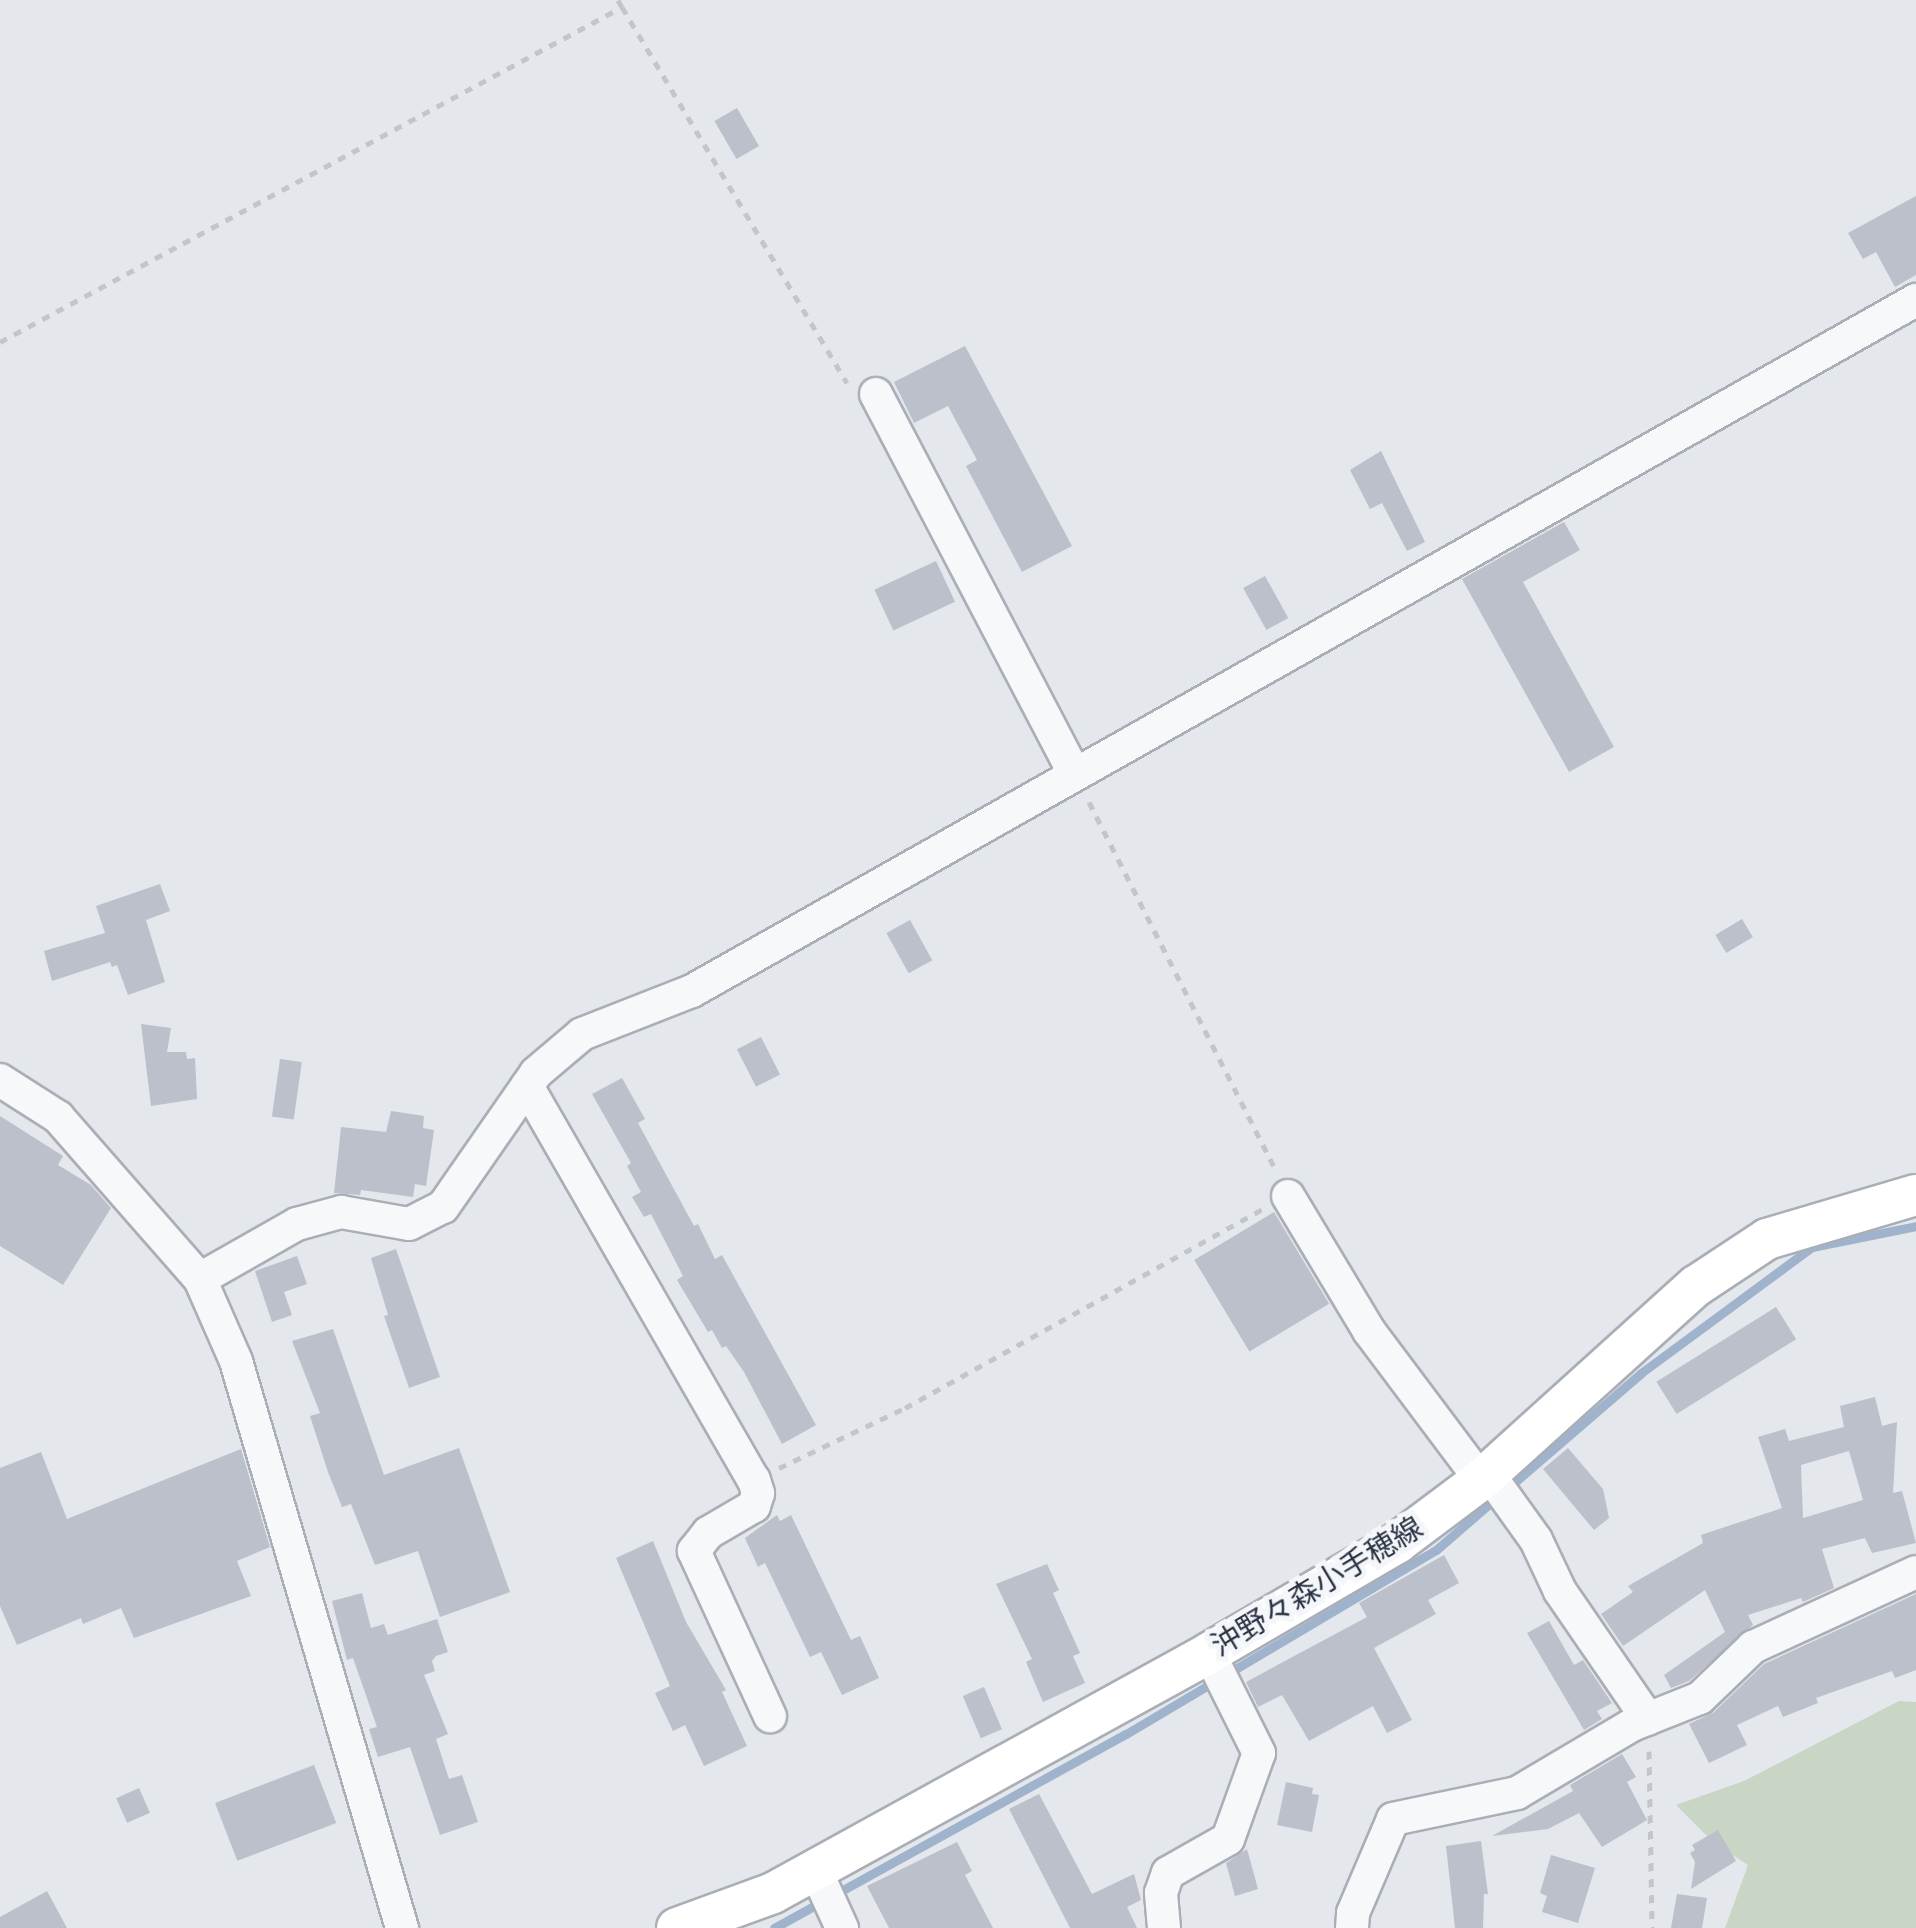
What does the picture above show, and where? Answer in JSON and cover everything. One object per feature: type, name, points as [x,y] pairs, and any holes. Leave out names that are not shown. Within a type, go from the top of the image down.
[{"type":"main road","name":"沖野々森小手穂線","points":[[678,1928],[773,1893],[1209,1653],[1397,1543],[1484,1477],[1696,1286],[1767,1238],[1916,1194]]},
{"type":"street","points":[[200,1278],[297,1224],[341,1212],[409,1224],[443,1207],[527,1086],[582,1034],[692,991],[1916,300]]},
{"type":"street","points":[[876,394],[1074,772]]},
{"type":"street","points":[[0,1080],[58,1117],[200,1278],[236,1361],[402,1928]]},
{"type":"street","points":[[527,1086],[754,1480],[758,1493],[754,1506],[708,1533],[694,1551],[770,1716]]},
{"type":"street","points":[[1288,1196],[1369,1331],[1536,1540],[1560,1592],[1648,1719]]},
{"type":"street","points":[[1352,1928],[1352,1913],[1392,1819],[1518,1793],[1648,1719],[1700,1698],[1753,1646],[1916,1572]]},
{"type":"street","points":[[1164,1928],[1161,1893],[1168,1873],[1228,1839],[1259,1752],[1209,1653]]},
{"type":"street","points":[[815,1869],[842,1928]]},
{"type":"path","points":[[0,342],[620,3],[849,386],[876,394]]},
{"type":"path","points":[[754,1480],[905,1408],[1288,1196],[1074,772]]},
{"type":"path","points":[[1648,1719],[1652,1928]]},
{"type":"green space","points":[[1899,1701],[1916,1702],[1916,1928],[1725,1928],[1748,1865],[1713,1842],[1676,1805],[1744,1781]]},
{"type":"building","points":[[737,108],[759,146],[736,159],[714,121]]},
{"type":"building","points":[[1916,196],[1916,275],[1895,287],[1876,252],[1863,259],[1848,233]]},
{"type":"building","points":[[965,346],[1072,546],[1022,572],[966,466],[977,460],[948,406],[914,423],[894,382]]},
{"type":"building","points":[[1381,451],[1425,542],[1407,551],[1382,503],[1370,509],[1350,470]]},
{"type":"building","points":[[1564,522],[1580,550],[1523,582],[1614,747],[1569,772],[1462,579]]},
{"type":"building","points":[[936,561],[955,602],[893,631],[874,590]]},
{"type":"building","points":[[1265,576],[1288,618],[1266,630],[1243,588]]},
{"type":"building","points":[[160,884],[170,911],[146,920],[165,982],[128,995],[117,965],[112,967],[110,962],[52,981],[44,951],[105,933],[96,906]]},
{"type":"building","points":[[1742,919],[1753,937],[1726,953],[1715,935]]},
{"type":"building","points":[[910,920],[932,960],[909,973],[886,933]]},
{"type":"building","points":[[141,1024],[171,1028],[167,1052],[186,1052],[187,1059],[195,1058],[197,1099],[151,1106]]},
{"type":"building","points":[[761,1037],[780,1074],[756,1087],[737,1049]]},
{"type":"building","points":[[280,1059],[302,1062],[294,1119],[272,1116]]},
{"type":"building","points":[[622,1078],[645,1119],[638,1123],[694,1226],[698,1224],[715,1259],[722,1255],[816,1425],[782,1444],[744,1372],[712,1330],[708,1332],[677,1280],[683,1276],[651,1214],[644,1217],[632,1197],[641,1192],[627,1166],[631,1163],[592,1094]]},
{"type":"building","points":[[391,1111],[424,1116],[423,1128],[434,1130],[426,1186],[415,1184],[413,1197],[361,1190],[360,1195],[334,1193],[341,1127],[386,1132]]},
{"type":"building","points":[[0,1116],[63,1156],[58,1165],[91,1185],[111,1208],[63,1285],[0,1246]]},
{"type":"building","points":[[1274,1212],[1329,1304],[1249,1352],[1194,1260]]},
{"type":"building","points":[[396,1249],[440,1377],[409,1388],[384,1316],[388,1315],[371,1258]]},
{"type":"building","points":[[297,1256],[307,1284],[284,1292],[292,1315],[272,1322],[255,1271]]},
{"type":"building","points":[[1776,1307],[1796,1339],[1677,1414],[1656,1382]]},
{"type":"building","points":[[333,1329],[384,1475],[459,1448],[510,1592],[440,1617],[418,1551],[375,1565],[351,1504],[342,1507],[328,1472],[310,1416],[320,1413],[292,1341]]},
{"type":"building","points":[[1875,1397],[1882,1426],[1897,1422],[1893,1493],[1902,1491],[1916,1543],[1872,1553],[1865,1538],[1822,1549],[1834,1588],[1803,1602],[1801,1598],[1748,1615],[1753,1625],[1689,1681],[1671,1688],[1664,1675],[1725,1632],[1705,1590],[1623,1646],[1601,1614],[1633,1592],[1628,1586],[1703,1543],[1701,1535],[1782,1508],[1758,1437],[1785,1429],[1789,1441],[1844,1427],[1840,1406]],"holes":[[[1849,1451],[1863,1500],[1803,1518],[1801,1465]]]},
{"type":"building","points":[[1568,1448],[1603,1489],[1609,1518],[1594,1530],[1543,1469]]},
{"type":"building","points":[[241,1449],[270,1547],[237,1561],[251,1596],[134,1638],[121,1608],[83,1624],[81,1618],[17,1645],[0,1606],[0,1468],[41,1452],[67,1519]]},
{"type":"building","points":[[777,1515],[780,1521],[791,1515],[851,1640],[860,1636],[879,1678],[842,1695],[821,1652],[810,1657],[765,1563],[758,1567],[745,1538]]},
{"type":"building","points":[[653,1541],[686,1622],[726,1690],[722,1692],[747,1746],[704,1766],[685,1725],[673,1731],[655,1693],[670,1686],[616,1558]]},
{"type":"building","points":[[1444,1555],[1459,1583],[1428,1600],[1436,1614],[1374,1648],[1412,1720],[1387,1733],[1373,1706],[1309,1741],[1282,1695],[1258,1707],[1246,1682],[1367,1617],[1359,1603]]},
{"type":"building","points":[[1047,1564],[1059,1590],[1053,1593],[1080,1653],[1073,1656],[1085,1683],[1043,1702],[1026,1662],[1032,1659],[996,1584]]},
{"type":"building","points":[[362,1593],[371,1628],[384,1624],[388,1635],[437,1619],[448,1652],[436,1656],[432,1661],[435,1671],[424,1675],[448,1734],[436,1739],[449,1779],[462,1775],[478,1822],[440,1835],[410,1747],[378,1757],[369,1729],[377,1727],[353,1658],[347,1660],[332,1601]]},
{"type":"building","points":[[1916,1594],[1916,1670],[1895,1678],[1892,1671],[1816,1698],[1818,1703],[1783,1717],[1778,1706],[1737,1725],[1747,1745],[1709,1763],[1689,1724],[1714,1712],[1764,1664]]},
{"type":"building","points":[[1549,1621],[1574,1665],[1583,1660],[1612,1703],[1597,1711],[1602,1719],[1584,1730],[1527,1633]]},
{"type":"building","points":[[984,1687],[1002,1729],[981,1738],[963,1696]]},
{"type":"building","points":[[1622,1754],[1636,1777],[1627,1782],[1647,1820],[1602,1847],[1579,1813],[1548,1829],[1492,1836],[1573,1791],[1570,1785]]},
{"type":"building","points":[[314,1765],[336,1823],[237,1861],[215,1803]]},
{"type":"building","points":[[1286,1782],[1313,1788],[1312,1794],[1319,1795],[1312,1832],[1277,1825]]},
{"type":"building","points":[[139,1788],[150,1813],[127,1823],[116,1798]]},
{"type":"building","points":[[1039,1794],[1092,1894],[1134,1874],[1141,1900],[1127,1907],[1137,1928],[1070,1928],[1009,1809]]},
{"type":"building","points":[[1718,1830],[1736,1861],[1691,1889],[1695,1862],[1690,1853],[1695,1850],[1692,1845]]},
{"type":"building","points":[[1481,1841],[1488,1894],[1484,1894],[1483,1928],[1455,1928],[1446,1846]]},
{"type":"building","points":[[957,1842],[972,1871],[965,1875],[993,1928],[889,1928],[867,1886]]},
{"type":"building","points":[[1247,1849],[1258,1889],[1235,1896],[1226,1863]]},
{"type":"building","points":[[1551,1855],[1595,1868],[1578,1923],[1542,1912],[1547,1896],[1540,1893]]},
{"type":"building","points":[[47,1891],[67,1928],[0,1928],[0,1917]]},
{"type":"building","points":[[1677,1894],[1707,1898],[1702,1928],[1671,1928]]},
{"type":"waterway","points":[[1508,1488],[1641,1373],[1812,1247],[1916,1226]]},
{"type":"waterway","points":[[774,1928],[1126,1734],[1436,1550],[1496,1498]]}]
